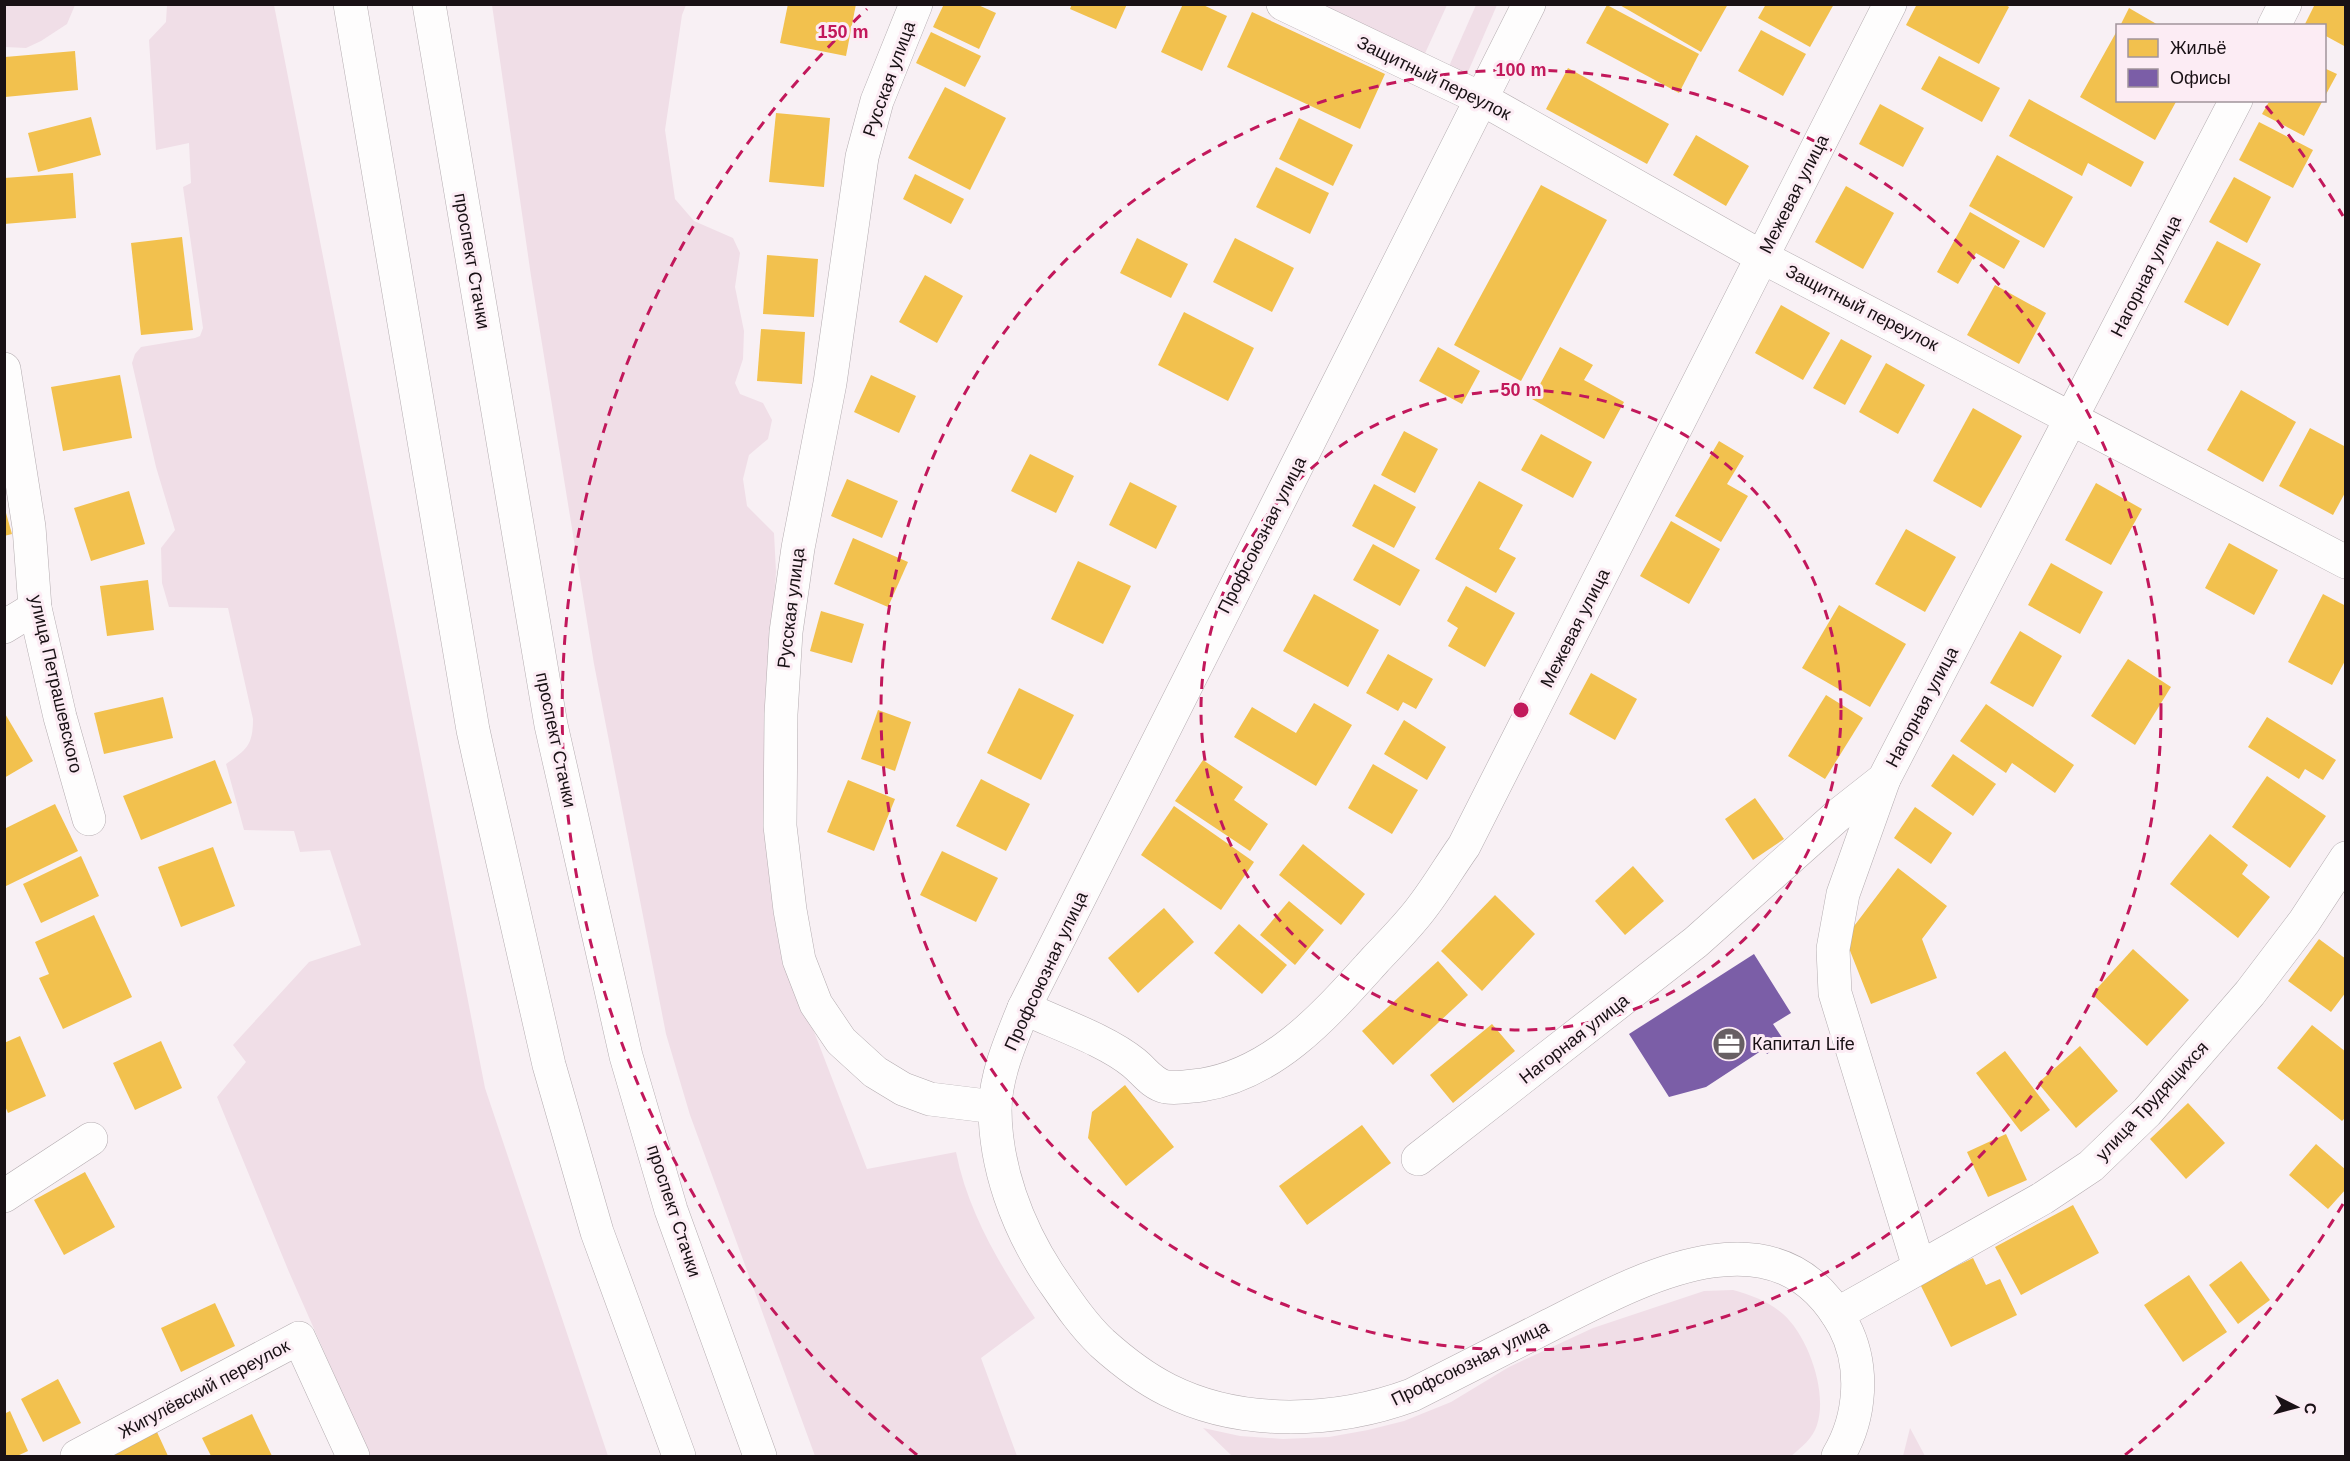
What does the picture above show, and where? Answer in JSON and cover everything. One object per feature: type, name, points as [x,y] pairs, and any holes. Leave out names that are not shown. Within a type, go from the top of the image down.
[{"type":"street","points":[[350,4],[475,741],[552,1076],[597,1233],[679,1456]]},
{"type":"street","name":"проспект Стачки","points":[[429,4],[551,725],[626,1056],[671,1210],[760,1456]]},
{"type":"street","name":"Русская улица","points":[[916,4],[877,101],[862,157],[830,383],[798,548],[786,632],[781,714],[780,826],[790,910],[799,960],[816,1004],[841,1041],[875,1072],[903,1089],[930,1099],[995,1107]]},
{"type":"street","name":"Защитный переулок","points":[[1283,4],[1482,99],[1762,257],[2346,562]]},
{"type":"street","name":"Профсоюзная улица","points":[[1529,4],[1024,1008],[1000,1076],[995,1107],[999,1149],[1007,1183],[1020,1221],[1040,1260],[1071,1307],[1101,1341],[1136,1370],[1169,1390],[1206,1405],[1270,1417],[1341,1413],[1393,1402],[1412,1395],[1640,1280],[1682,1266],[1716,1259],[1760,1261],[1792,1272],[1822,1296],[1837,1314],[1851,1344],[1857,1382],[1857,1404],[1852,1428],[1838,1456]]},
{"type":"street","name":"Межевая улица","points":[[1024,1008],[1114,1049],[1134,1063],[1149,1078],[1164,1086],[1183,1088],[1215,1083],[1247,1072],[1271,1059],[1299,1037],[1352,985],[1420,910],[1464,846],[1890,4]]},
{"type":"street","points":[[2275,24],[2285,4]]},
{"type":"street","name":"Нагорная улица","points":[[1418,1160],[1696,942],[1837,816],[1884,779],[2073,418],[2234,102]]},
{"type":"street","name":"улица Петрашевского","points":[[4,369],[29,527],[35,608],[60,717],[89,819]]},
{"type":"street","points":[[4,627],[35,608]]},
{"type":"street","points":[[1884,779],[1843,894],[1833,949],[1835,993],[1920,1267]]},
{"type":"street","name":"улица Трудящихся","points":[[1837,1314],[2043,1198],[2091,1166],[2147,1112],[2250,993],[2304,922],[2346,858]]},
{"type":"street","points":[[4,1196],[91,1139]]},
{"type":"street","name":"Жигулёвский переулок","points":[[77,1456],[299,1338],[353,1456]]},
{"type":"shaded area","points":[[5,4],[75,5],[67,24],[26,48],[5,47]]},
{"type":"shaded area","points":[[167,5],[274,5],[485,1088],[608,1456],[370,1456],[289,1272],[217,1097],[246,1062],[233,1045],[309,962],[361,945],[330,850],[300,852],[294,831],[244,830],[226,764],[239,755],[250,741],[253,719],[228,608],[169,607],[162,583],[161,548],[175,530],[156,467],[132,363],[141,347],[195,338],[200,336],[203,328],[183,187],[191,183],[189,143],[156,150],[149,40],[166,22]]},
{"type":"shaded area","points":[[492,5],[686,5],[682,15],[665,130],[675,199],[694,221],[733,238],[740,253],[735,287],[744,331],[743,359],[735,383],[740,394],[763,403],[772,420],[768,439],[749,455],[743,479],[747,506],[774,533],[776,572],[766,721],[796,985],[867,1169],[956,1152],[961,1175],[977,1218],[998,1259],[1035,1318],[981,1358],[1017,1456],[815,1456],[690,1115],[666,1034],[594,664],[531,276]]},
{"type":"shaded area","points":[[1301,5],[1447,5],[1422,60]]},
{"type":"shaded area","points":[[1476,5],[1497,5],[1464,81],[1446,73]]},
{"type":"shaded area","points":[[1733,1290],[1759,1299],[1783,1314],[1800,1336],[1814,1365],[1820,1397],[1817,1425],[1810,1438],[1791,1456],[1232,1456],[1203,1428],[1240,1436],[1283,1439],[1329,1437],[1404,1421],[1451,1402],[1509,1367],[1593,1328],[1704,1291]]},
{"type":"shaded area","points":[[1910,1428],[1925,1456],[1903,1456]]},
{"type":"building: Жильё","points":[[788,4],[856,4],[846,56],[780,43]]},
{"type":"building: Жильё","points":[[944,4],[976,4],[996,13],[979,49],[933,27]]},
{"type":"building: Жильё","points":[[1072,4],[1127,4],[1116,29],[1070,9]]},
{"type":"building: Жильё","points":[[1183,4],[1201,4],[1227,16],[1202,71],[1161,52]]},
{"type":"building: Жильё","points":[[1618,4],[1728,4],[1701,52]]},
{"type":"building: Жильё","points":[[1766,4],[1834,4],[1810,47],[1758,18]]},
{"type":"building: Жильё","points":[[1917,4],[2004,4],[2009,7],[1979,64],[1906,25]]},
{"type":"building: Жильё","points":[[2315,4],[2346,4],[2346,47],[2326,36],[2326,24],[2305,24]]},
{"type":"building: Жильё","points":[[1607,5],[1699,54],[1679,93],[1586,43]]},
{"type":"building: Жильё","points":[[2129,8],[2157,24],[2121,24]]},
{"type":"building: Жильё","points":[[1252,12],[1385,74],[1360,129],[1227,67]]},
{"type":"building: Жильё","points":[[1761,30],[1806,54],[1783,96],[1738,71]]},
{"type":"building: Жильё","points":[[931,32],[981,56],[965,87],[916,63]]},
{"type":"building: Жильё","points":[[2116,33],[2116,102],[2176,102],[2155,140],[2080,97]]},
{"type":"building: Жильё","points":[[75,51],[78,90],[5,97],[5,57]]},
{"type":"building: Жильё","points":[[1939,56],[2000,88],[1982,122],[1921,89]]},
{"type":"building: Жильё","points":[[1568,68],[1669,124],[1647,164],[1546,109]]},
{"type":"building: Жильё","points":[[2326,69],[2337,74],[2326,94]]},
{"type":"building: Жильё","points":[[945,87],[1006,118],[970,190],[908,158]]},
{"type":"building: Жильё","points":[[2029,99],[2144,162],[2131,187],[2088,163],[2082,176],[2009,136]]},
{"type":"building: Жильё","points":[[2269,102],[2322,102],[2304,136],[2262,114]]},
{"type":"building: Жильё","points":[[1880,104],[1924,128],[1903,167],[1859,144]]},
{"type":"building: Жильё","points":[[776,113],[830,118],[824,187],[769,182]]},
{"type":"building: Жильё","points":[[91,117],[101,155],[38,172],[28,133]]},
{"type":"building: Жильё","points":[[1299,118],[1353,145],[1333,186],[1279,159]]},
{"type":"building: Жильё","points":[[2259,122],[2313,150],[2293,188],[2239,160]]},
{"type":"building: Жильё","points":[[1696,135],[1749,166],[1726,206],[1673,175]]},
{"type":"building: Жильё","points":[[1997,155],[2073,197],[2044,248],[1969,206]]},
{"type":"building: Жильё","points":[[1276,167],[1329,193],[1310,234],[1256,207]]},
{"type":"building: Жильё","points":[[73,173],[76,218],[4,224],[4,178]]},
{"type":"building: Жильё","points":[[915,174],[964,199],[951,224],[903,199]]},
{"type":"building: Жильё","points":[[2234,177],[2271,197],[2247,243],[2209,222]]},
{"type":"building: Жильё","points":[[1541,185],[1607,220],[1521,381],[1454,345]]},
{"type":"building: Жильё","points":[[1846,186],[1894,213],[1863,269],[1815,242]]},
{"type":"building: Жильё","points":[[1970,212],[2020,241],[2004,269],[1976,253],[1958,284],[1937,272]]},
{"type":"building: Жильё","points":[[182,237],[193,330],[141,335],[131,243]]},
{"type":"building: Жильё","points":[[1137,238],[1188,264],[1171,298],[1120,273]]},
{"type":"building: Жильё","points":[[1235,238],[1294,268],[1272,312],[1213,282]]},
{"type":"building: Жильё","points":[[2217,241],[2261,264],[2228,326],[2184,302]]},
{"type":"building: Жильё","points":[[767,255],[818,259],[814,317],[763,314]]},
{"type":"building: Жильё","points":[[925,275],[963,296],[937,343],[899,322]]},
{"type":"building: Жильё","points":[[1995,285],[2046,313],[2019,364],[1967,335]]},
{"type":"building: Жильё","points":[[1781,305],[1830,333],[1803,380],[1755,353]]},
{"type":"building: Жильё","points":[[1184,312],[1254,348],[1228,401],[1158,365]]},
{"type":"building: Жильё","points":[[761,329],[805,332],[802,384],[757,381]]},
{"type":"building: Жильё","points":[[1841,339],[1872,356],[1845,405],[1813,388]]},
{"type":"building: Жильё","points":[[1438,347],[1480,371],[1462,404],[1419,381]]},
{"type":"building: Жильё","points":[[1560,347],[1593,365],[1584,380],[1624,402],[1604,439],[1532,399]]},
{"type":"building: Жильё","points":[[1886,363],[1925,385],[1898,434],[1859,412]]},
{"type":"building: Жильё","points":[[120,375],[132,438],[63,451],[51,387]]},
{"type":"building: Жильё","points":[[871,375],[916,396],[899,433],[854,412]]},
{"type":"building: Жильё","points":[[2241,390],[2296,422],[2263,482],[2207,450]]},
{"type":"building: Жильё","points":[[1973,408],[2022,436],[1981,508],[1933,481]]},
{"type":"building: Жильё","points":[[2310,428],[2346,447],[2346,491],[2333,515],[2279,486]]},
{"type":"building: Жильё","points":[[1404,431],[1438,449],[1415,493],[1381,475]]},
{"type":"building: Жильё","points":[[1541,434],[1592,462],[1573,498],[1521,470]]},
{"type":"building: Жильё","points":[[1719,441],[1744,456],[1727,484],[1748,496],[1721,542],[1675,516]]},
{"type":"building: Жильё","points":[[1030,454],[1074,476],[1056,513],[1011,491]]},
{"type":"building: Жильё","points":[[847,479],[898,501],[882,538],[831,516]]},
{"type":"building: Жильё","points":[[1479,481],[1523,505],[1499,549],[1516,558],[1496,593],[1435,559]]},
{"type":"building: Жильё","points":[[1130,482],[1177,506],[1156,549],[1109,525]]},
{"type":"building: Жильё","points":[[2096,483],[2142,509],[2111,565],[2065,540]]},
{"type":"building: Жильё","points":[[1374,484],[1416,507],[1394,548],[1352,526]]},
{"type":"building: Жильё","points":[[129,491],[145,544],[91,561],[74,508]]},
{"type":"building: Жильё","points":[[4,506],[12,534],[4,536]]},
{"type":"building: Жильё","points":[[1671,521],[1720,549],[1689,604],[1640,576]]},
{"type":"building: Жильё","points":[[1906,529],[1956,557],[1925,612],[1875,584]]},
{"type":"building: Жильё","points":[[853,538],[908,562],[888,607],[834,584]]},
{"type":"building: Жильё","points":[[2229,543],[2278,570],[2254,615],[2205,588]]},
{"type":"building: Жильё","points":[[1373,544],[1420,570],[1400,606],[1353,580]]},
{"type":"building: Жильё","points":[[1078,561],[1131,586],[1103,644],[1051,619]]},
{"type":"building: Жильё","points":[[2051,563],[2103,592],[2080,634],[2028,605]]},
{"type":"building: Жильё","points":[[148,580],[154,630],[107,636],[100,586]]},
{"type":"building: Жильё","points":[[1466,586],[1515,613],[1485,667],[1448,646],[1458,628],[1447,621]]},
{"type":"building: Жильё","points":[[1314,594],[1379,630],[1348,687],[1283,651]]},
{"type":"building: Жильё","points":[[2323,594],[2346,606],[2346,659],[2332,685],[2288,662]]},
{"type":"building: Жильё","points":[[1839,605],[1906,644],[1870,707],[1802,668]]},
{"type":"building: Жильё","points":[[821,611],[864,624],[852,663],[810,651]]},
{"type":"building: Жильё","points":[[2020,631],[2062,656],[2033,707],[1990,683]]},
{"type":"building: Жильё","points":[[1388,654],[1433,679],[1416,709],[1403,702],[1398,711],[1366,693]]},
{"type":"building: Жильё","points":[[2128,659],[2171,687],[2135,745],[2091,716]]},
{"type":"building: Жильё","points":[[1591,673],[1637,699],[1615,740],[1569,714]]},
{"type":"building: Жильё","points":[[1019,688],[1074,715],[1041,780],[987,753]]},
{"type":"building: Жильё","points":[[1826,695],[1863,718],[1825,779],[1788,756]]},
{"type":"building: Жильё","points":[[163,697],[173,738],[104,754],[94,713]]},
{"type":"building: Жильё","points":[[1314,703],[1352,725],[1316,786],[1234,737],[1252,707],[1296,733]]},
{"type":"building: Жильё","points":[[1986,704],[2074,765],[2055,793],[2012,763],[2006,773],[1960,741]]},
{"type":"building: Жильё","points":[[878,710],[911,722],[895,771],[861,759]]},
{"type":"building: Жильё","points":[[4,712],[33,761],[4,778]]},
{"type":"building: Жильё","points":[[2267,717],[2336,760],[2323,780],[2305,769],[2299,779],[2248,747]]},
{"type":"building: Жильё","points":[[1404,720],[1446,747],[1427,780],[1384,754]]},
{"type":"building: Жильё","points":[[1953,754],[1996,784],[1973,816],[1931,786]]},
{"type":"building: Жильё","points":[[215,760],[232,803],[141,840],[123,796]]},
{"type":"building: Жильё","points":[[1203,760],[1243,787],[1234,800],[1268,824],[1250,851],[1175,801]]},
{"type":"building: Жильё","points":[[1373,764],[1418,790],[1392,834],[1348,808]]},
{"type":"building: Жильё","points":[[2267,776],[2326,816],[2290,868],[2232,827]]},
{"type":"building: Жильё","points":[[981,779],[1030,804],[1006,851],[956,826]]},
{"type":"building: Жильё","points":[[848,780],[895,799],[874,851],[827,832]]},
{"type":"building: Жильё","points":[[1755,798],[1784,839],[1753,860],[1725,819]]},
{"type":"building: Жильё","points":[[55,804],[78,851],[4,887],[4,829]]},
{"type":"building: Жильё","points":[[1174,806],[1254,862],[1221,910],[1141,855]]},
{"type":"building: Жильё","points":[[1915,807],[1952,833],[1931,864],[1894,838]]},
{"type":"building: Жильё","points":[[2210,834],[2248,865],[2242,874],[2270,897],[2238,938],[2170,884]]},
{"type":"building: Жильё","points":[[1303,844],[1365,894],[1341,925],[1279,875]]},
{"type":"building: Жильё","points":[[213,847],[235,906],[181,927],[158,867]]},
{"type":"building: Жильё","points":[[942,851],[998,878],[976,922],[920,895]]},
{"type":"building: Жильё","points":[[81,856],[99,896],[41,923],[23,884]]},
{"type":"building: Жильё","points":[[1633,866],[1664,901],[1625,935],[1595,901]]},
{"type":"building: Жильё","points":[[1898,868],[1947,906],[1922,939],[1937,978],[1871,1004],[1845,938]]},
{"type":"building: Жильё","points":[[1495,895],[1535,934],[1482,991],[1441,951]]},
{"type":"building: Жильё","points":[[1289,901],[1324,930],[1295,965],[1260,935]]},
{"type":"building: Жильё","points":[[1164,908],[1194,942],[1138,993],[1108,958]]},
{"type":"building: Жильё","points":[[94,915],[132,997],[63,1029],[39,978],[49,974],[35,942]]},
{"type":"building: Жильё","points":[[1239,924],[1287,965],[1262,994],[1214,953]]},
{"type":"building: Жильё","points":[[2319,939],[2346,959],[2346,992],[2331,1012],[2288,981]]},
{"type":"building: Жильё","points":[[2133,949],[2189,1000],[2147,1046],[2092,994]]},
{"type":"building: Жильё","points":[[1438,961],[1468,995],[1393,1065],[1362,1031]]},
{"type":"building: Жильё","points":[[1492,1024],[1515,1051],[1453,1103],[1430,1075]]},
{"type":"building: Жильё","points":[[2312,1025],[2346,1052],[2346,1117],[2342,1121],[2277,1068]]},
{"type":"building: Жильё","points":[[20,1036],[46,1096],[8,1113],[4,1104],[4,1043]]},
{"type":"building: Жильё","points":[[161,1041],[182,1088],[135,1110],[113,1063]]},
{"type":"building: Жильё","points":[[2080,1046],[2118,1091],[2076,1128],[2038,1083]]},
{"type":"building: Жильё","points":[[2005,1051],[2050,1110],[2021,1132],[1976,1073]]},
{"type":"building: Жильё","points":[[1125,1085],[1174,1147],[1126,1186],[1088,1138],[1092,1112]]},
{"type":"building: Жильё","points":[[2188,1103],[2225,1143],[2186,1179],[2150,1139]]},
{"type":"building: Жильё","points":[[1362,1125],[1391,1163],[1307,1225],[1279,1186]]},
{"type":"building: Жильё","points":[[2006,1134],[2027,1180],[1988,1197],[1967,1152]]},
{"type":"building: Жильё","points":[[2316,1144],[2346,1170],[2346,1189],[2328,1209],[2289,1175]]},
{"type":"building: Жильё","points":[[85,1172],[115,1227],[64,1255],[34,1200]]},
{"type":"building: Жильё","points":[[2073,1205],[2099,1253],[2021,1295],[1995,1247]]},
{"type":"building: Жильё","points":[[1973,1258],[1986,1285],[2000,1279],[2017,1315],[1951,1347],[1920,1284]]},
{"type":"building: Жильё","points":[[2241,1261],[2270,1300],[2238,1324],[2209,1285]]},
{"type":"building: Жильё","points":[[2189,1275],[2227,1332],[2183,1362],[2144,1305]]},
{"type":"building: Жильё","points":[[215,1303],[235,1346],[181,1372],[161,1328]]},
{"type":"building: Жильё","points":[[58,1379],[81,1423],[43,1442],[21,1399]]},
{"type":"building: Жильё","points":[[10,1411],[28,1451],[17,1456],[4,1456],[4,1414]]},
{"type":"building: Жильё","points":[[252,1414],[272,1456],[211,1456],[202,1438]]},
{"type":"building: Жильё","points":[[157,1432],[168,1456],[115,1456],[113,1453]]},
{"type":"building: Офисы","points":[[1754,954],[1791,1013],[1773,1024],[1785,1042],[1767,1054],[1764,1049],[1706,1087],[1669,1097],[1629,1034]]},
{"type":"place","name":"Капитал Life","points":[[1729,1044]]}]
